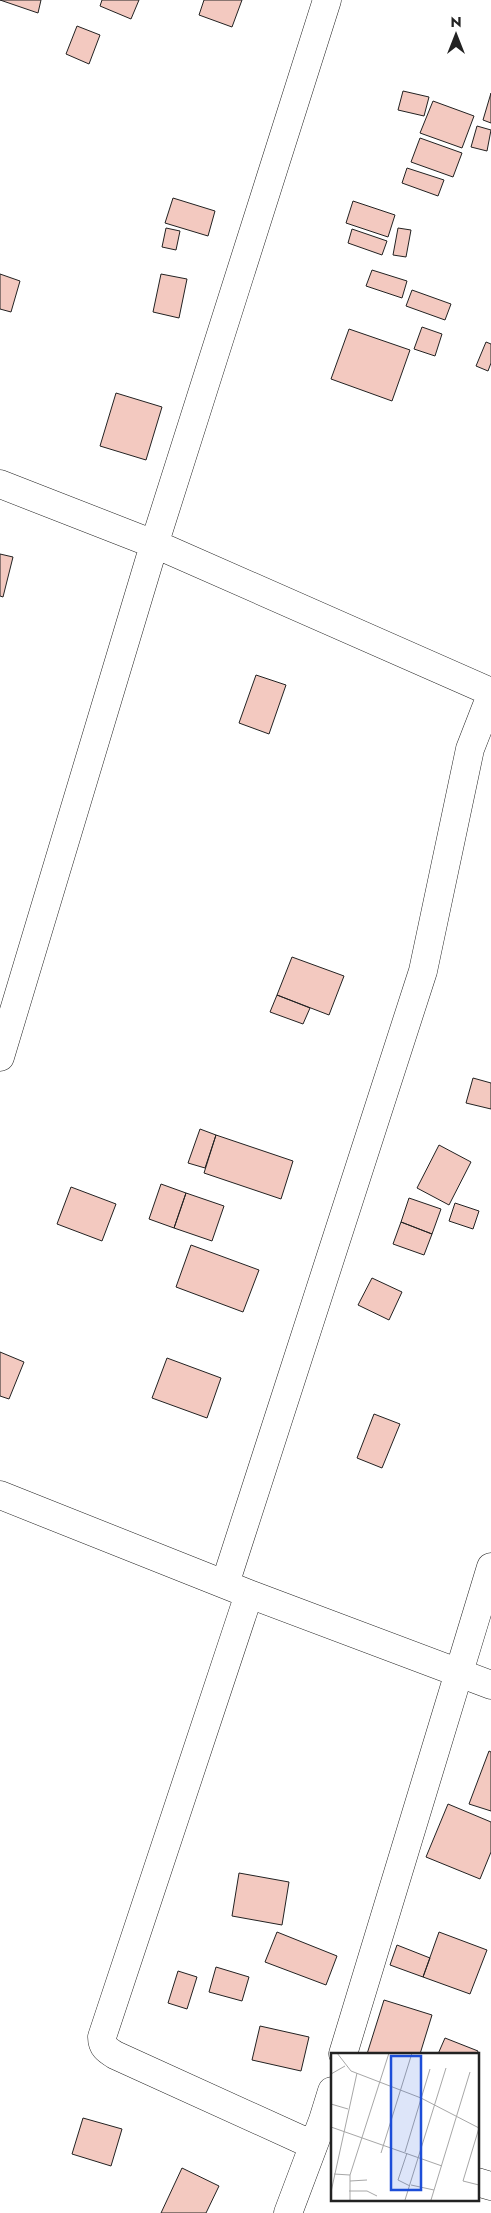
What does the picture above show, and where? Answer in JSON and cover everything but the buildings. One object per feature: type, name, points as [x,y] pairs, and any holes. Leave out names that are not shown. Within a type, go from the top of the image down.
[{"type":"street","points":[[0,1057],[154,545],[327,0]]},
{"type":"street","points":[[0,484],[154,545],[491,694],[470,749],[423,971],[102,2037],[105,2048],[115,2055],[313,2145]]},
{"type":"street","points":[[0,1495],[237,1589],[491,1685]]},
{"type":"street","points":[[343,2053],[491,1567]]},
{"type":"street","points":[[288,2213],[313,2145],[328,2122],[331,2098]]},
{"type":"street","points":[[478,2182],[491,2186]]}]
